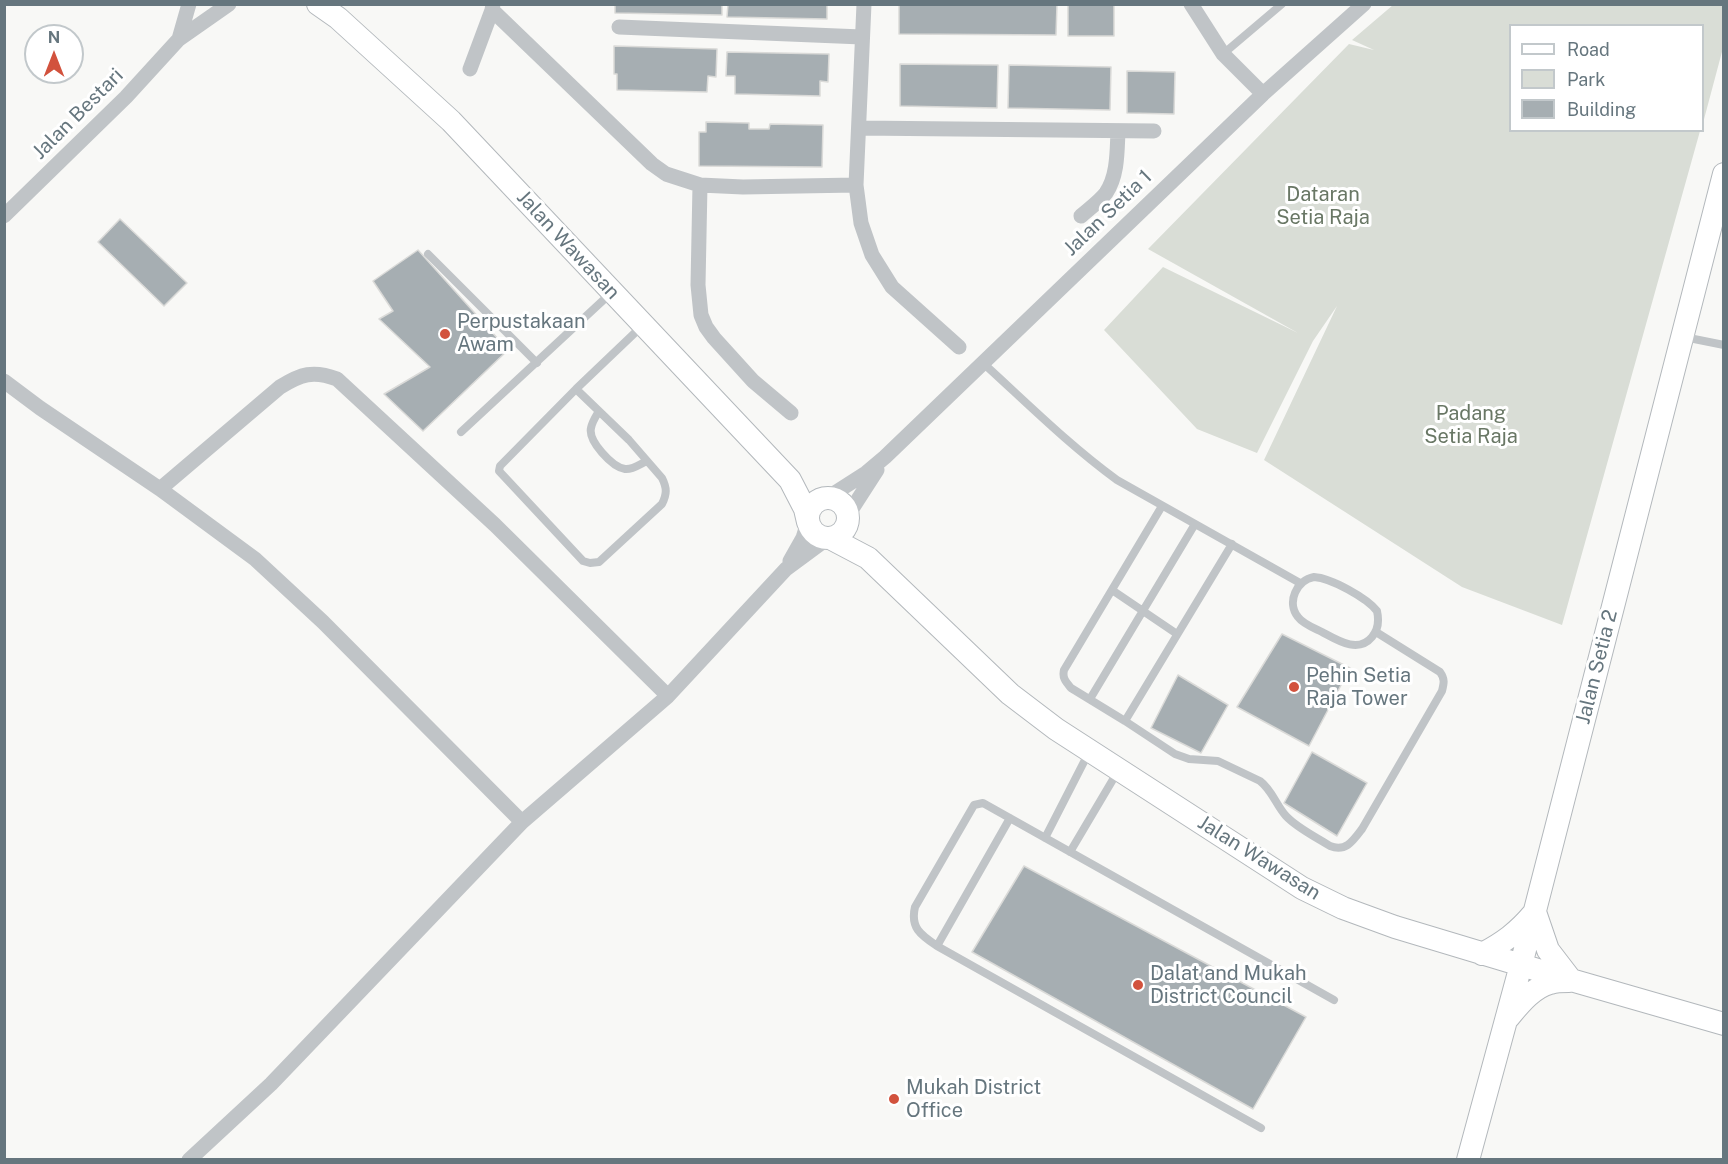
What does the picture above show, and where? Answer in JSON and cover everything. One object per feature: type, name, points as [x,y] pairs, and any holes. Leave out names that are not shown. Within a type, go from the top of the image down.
[{"type":"street","name":"Jalan Bestari","points":[[179,39],[189,4]]},
{"type":"street","name":"Jalan Bestari","points":[[4,216],[126,97],[179,39],[230,4]]},
{"type":"street","name":"Jalan Wawasan","points":[[318,4],[335,11],[450,121],[790,480],[827,498]]},
{"type":"street","points":[[864,4],[856,185],[865,236],[872,255],[892,287],[959,347]]},
{"type":"street","points":[[1191,4],[1223,54],[1263,94]]},
{"type":"street","name":"Jalan Setia 1","points":[[827,498],[866,473],[885,457],[1263,94],[1364,4]]},
{"type":"street","points":[[470,69],[492,7],[652,164],[666,174],[700,185],[743,187],[856,185]]},
{"type":"street","points":[[619,27],[862,37]]},
{"type":"street","points":[[859,128],[1154,131]]},
{"type":"street","points":[[1081,216],[1106,194],[1112,182],[1118,131]]},
{"type":"street","name":"Jalan Setia 2","points":[[1468,1160],[1535,912],[1724,174]]},
{"type":"street","points":[[700,185],[698,285],[700,307],[706,327],[753,381],[791,413]]},
{"type":"street","points":[[160,489],[280,387],[296,378],[310,374],[325,374],[337,379],[495,525],[668,696]]},
{"type":"street","points":[[4,381],[160,489],[255,559],[299,599],[522,822]]},
{"type":"street","name":"Jalan Setia 1","points":[[848,515],[885,457]]},
{"type":"street","name":"Jalan Wawasan","points":[[790,480],[805,509],[808,522]]},
{"type":"street","points":[[189,1160],[271,1084],[522,822],[668,696],[786,569],[796,553],[808,522],[810,508],[820,499],[832,498],[841,502],[848,515],[848,521],[842,532],[829,538],[786,569]]},
{"type":"street","name":"Jalan Wawasan","points":[[848,515],[868,558]]},
{"type":"street","points":[[808,522],[817,535],[829,538]]},
{"type":"street","name":"Jalan Wawasan","points":[[829,538],[851,547],[868,558],[1010,694],[1056,729],[1302,888],[1353,912],[1395,927],[1724,1024]]},
{"type":"street","points":[[1535,912],[1548,950],[1571,980],[1550,983],[1535,990],[1507,1019],[1506,986],[1498,969],[1482,954],[1510,938],[1535,912]]},
{"type":"lane","points":[[1223,54],[1282,4]]},
{"type":"lane","points":[[428,254],[537,363]]},
{"type":"lane","points":[[461,432],[612,292]]},
{"type":"lane","points":[[576,389],[647,460],[662,478],[667,494],[662,504],[599,562],[590,563],[583,561],[499,471],[500,466],[576,389],[643,325]]},
{"type":"lane","points":[[1682,336],[1724,345]]},
{"type":"lane","points":[[983,363],[1058,432],[1118,480],[1300,583]]},
{"type":"lane","points":[[599,411],[591,427],[591,433],[594,442],[609,460],[624,469],[636,467],[647,460]]},
{"type":"lane","points":[[1162,506],[1064,670],[1065,682],[1175,754],[1189,759],[1218,761],[1260,781],[1289,819],[1337,849],[1344,848],[1354,841],[1362,829],[1442,691],[1444,683],[1444,677],[1440,672],[1376,632]]},
{"type":"lane","points":[[1090,699],[1195,524]]},
{"type":"lane","points":[[1125,721],[1232,544]]},
{"type":"lane","points":[[1314,577],[1330,581],[1374,607],[1378,615],[1376,632],[1367,643],[1356,646],[1338,641],[1303,622],[1294,610],[1294,595],[1300,583],[1314,577]]},
{"type":"lane","points":[[1112,590],[1177,634]]},
{"type":"lane","points":[[1045,838],[1089,751]]},
{"type":"lane","points":[[1070,852],[1118,770]]},
{"type":"lane","points":[[1261,1128],[937,945],[915,927],[913,916],[915,907],[974,805],[983,803],[1334,1000]]},
{"type":"lane","points":[[937,945],[1010,818]]},
{"type":"green space","name":"Padang Setia Raja","points":[[1393,5],[1723,5],[1723,48],[1704,119],[1704,24],[1509,24],[1509,132],[1700,132],[1562,625],[1462,587],[1264,460],[1337,306],[1313,341],[1257,453],[1197,429],[1104,330],[1163,267],[1298,333],[1148,249],[1349,44],[1374,50],[1352,40]]},
{"type":"building","points":[[615,4],[722,4],[722,15],[615,13]]},
{"type":"building","points":[[728,4],[827,4],[827,19],[727,17]]},
{"type":"building","points":[[899,4],[1057,4],[1056,35],[899,34]]},
{"type":"building","points":[[1068,4],[1114,4],[1114,36],[1068,36]]},
{"type":"building","points":[[614,46],[717,49],[716,77],[708,76],[707,92],[617,90],[617,74],[614,74]]},
{"type":"building","points":[[727,52],[829,54],[828,82],[820,81],[820,96],[735,94],[735,76],[726,76]]},
{"type":"building","points":[[900,64],[998,65],[997,108],[900,106]]},
{"type":"building","points":[[1009,65],[1111,67],[1110,110],[1008,108]]},
{"type":"building","points":[[1127,71],[1175,72],[1174,114],[1127,113]]},
{"type":"building","points":[[706,122],[749,123],[749,129],[769,129],[770,124],[823,125],[822,167],[699,166],[699,132],[706,132]]},
{"type":"building","points":[[120,219],[187,283],[164,306],[98,242]]},
{"type":"building","name":"Perpustakaan Awam","points":[[418,250],[508,350],[423,431],[384,394],[430,367],[379,319],[393,311],[373,281]]},
{"type":"building","name":"Pehin Setia Raja Tower","points":[[1282,634],[1350,668],[1309,746],[1237,707]]},
{"type":"building","points":[[1178,675],[1228,705],[1201,753],[1151,728]]},
{"type":"building","points":[[1312,752],[1367,783],[1337,836],[1284,803]]},
{"type":"building","name":"Dalat and Mukah District Council","points":[[1024,866],[1306,1017],[1253,1109],[972,952]]},
{"type":"place","name":"Perpustakaan Awam","points":[[445,334]]},
{"type":"place","name":"Pehin Setia Raja Tower","points":[[1294,687]]},
{"type":"place","name":"Dalat and Mukah District Council","points":[[1138,985]]},
{"type":"place","name":"Mukah District Office","points":[[894,1099]]},
{"type":"park label","name":"Dataran Setia Raja","points":[[1323,206]]}]
